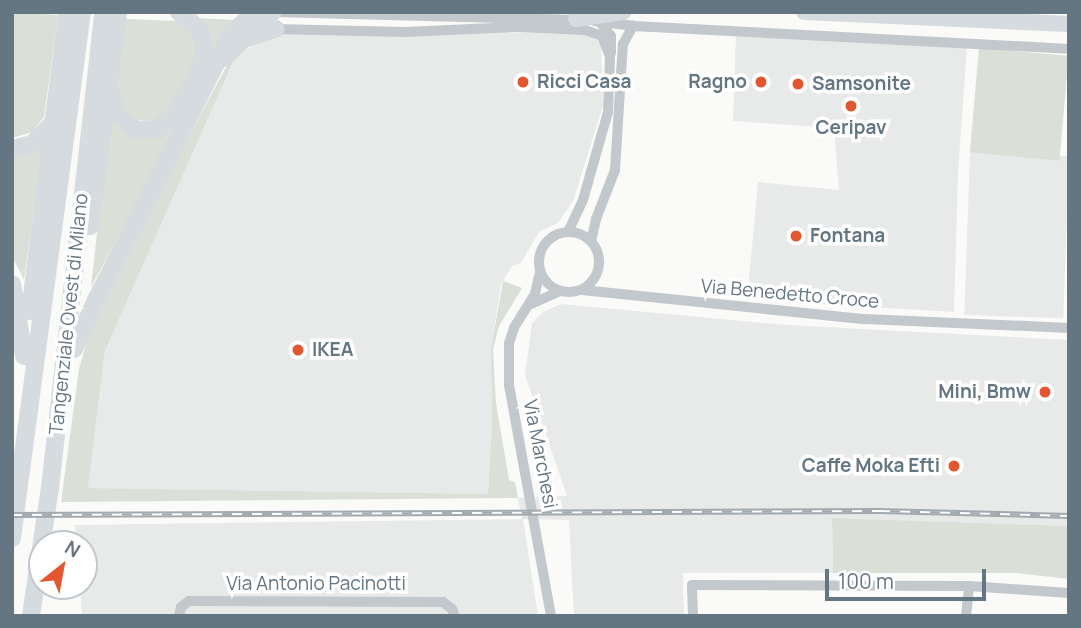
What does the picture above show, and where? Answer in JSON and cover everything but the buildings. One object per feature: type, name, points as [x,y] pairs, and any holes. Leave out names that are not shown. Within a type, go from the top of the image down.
[{"type":"highway","points":[[118,12],[106,24],[114,108],[128,125],[140,131],[153,131],[170,120],[183,103],[205,52],[200,30],[179,12]]},
{"type":"highway","points":[[74,349],[236,28],[251,19],[274,18]]},
{"type":"highway","points":[[12,442],[21,419],[24,356],[53,123],[73,20]]},
{"type":"highway","name":"Tangenziale Ovest di Milano","points":[[12,538],[21,419],[73,20]]},
{"type":"highway","name":"Tangenziale Ovest di Milano","points":[[59,424],[106,24]]},
{"type":"highway","points":[[31,616],[59,424],[74,349],[110,78]]},
{"type":"highway","points":[[12,149],[32,144],[53,123]]},
{"type":"highway","points":[[12,284],[24,356]]},
{"type":"main road","points":[[576,19],[623,12]]},
{"type":"main road","points":[[804,12],[1069,24]]},
{"type":"street","points":[[274,18],[576,19],[634,26],[1069,49]]},
{"type":"street","points":[[274,18],[405,32],[509,27],[585,30],[602,36],[610,57]]},
{"type":"street","points":[[568,232],[579,210],[601,145],[608,112],[611,36],[599,21]]},
{"type":"street","points":[[591,241],[596,219],[615,170],[623,44],[634,26]]},
{"type":"street","points":[[530,304],[560,291],[582,290],[597,274],[599,256],[591,241],[568,232],[554,235],[544,245],[539,258],[540,272],[551,287],[560,291]]},
{"type":"street","name":"Via Marchesi","points":[[540,272],[530,304],[514,328],[508,361],[512,411],[526,471],[551,616]]},
{"type":"street","points":[[597,274],[607,288],[619,294]]},
{"type":"street","name":"Via Benedetto Croce","points":[[582,290],[749,309],[1069,328]]},
{"type":"street","points":[[693,616],[692,585],[969,586],[1069,593]]},
{"type":"street","points":[[967,616],[969,586]]},
{"type":"street","name":"Via Antonio Pacinotti","points":[[179,616],[181,607],[189,601],[202,601],[443,602],[452,609],[454,616]]},
{"type":"shaded area","points":[[12,12],[58,15],[44,117],[32,132],[12,138]]},
{"type":"shaded area","points":[[196,18],[235,20],[91,287],[110,116],[146,134],[204,69]]},
{"type":"shaded area","points":[[126,19],[177,21],[192,30],[199,53],[177,103],[162,117],[152,121],[137,120],[124,110],[118,95],[116,75]]},
{"type":"shaded area","points":[[281,31],[470,31],[592,35],[601,44],[603,106],[573,201],[558,223],[539,232],[521,263],[512,266],[501,284],[491,349],[492,425],[488,494],[88,488],[105,351],[236,55]]},
{"type":"shaded area","points":[[736,35],[967,47],[958,172],[954,312],[747,300],[758,182],[839,190],[834,128],[733,121]]},
{"type":"shaded area","points":[[979,48],[1069,56],[1060,160],[970,153]]},
{"type":"shaded area","points":[[233,54],[236,55],[105,351],[88,488],[488,494],[492,425],[491,349],[503,281],[522,288],[499,326],[493,350],[496,403],[509,480],[515,482],[518,498],[61,502],[79,369],[95,312]]},
{"type":"shaded area","points":[[43,145],[24,279],[12,257],[12,150]]},
{"type":"shaded area","points":[[970,153],[1069,156],[1063,318],[964,315]]},
{"type":"shaded area","points":[[561,304],[786,325],[1069,340],[1069,526],[832,518],[833,573],[683,573],[684,616],[574,616],[569,520],[523,519],[538,616],[82,616],[81,600],[98,600],[98,530],[76,530],[75,525],[522,519],[518,498],[567,496],[525,375],[532,323],[543,312]]},
{"type":"shaded area","points":[[832,518],[1069,526],[1069,579],[1015,573],[833,573]]},
{"type":"railway","points":[[12,515],[880,511],[1069,516]]},
{"type":"place","name":"Ricci Casa","points":[[523,82]]},
{"type":"place","name":"Ragno","points":[[761,82]]},
{"type":"place","name":"Samsonite","points":[[798,84]]},
{"type":"place","name":"Ceripav","points":[[851,106]]},
{"type":"place","name":"Fontana","points":[[796,236]]},
{"type":"place","name":"IKEA","points":[[298,350]]},
{"type":"place","name":"Mini, Bmw","points":[[1045,392]]},
{"type":"place","name":"Caffe Moka Efti","points":[[954,466]]}]
